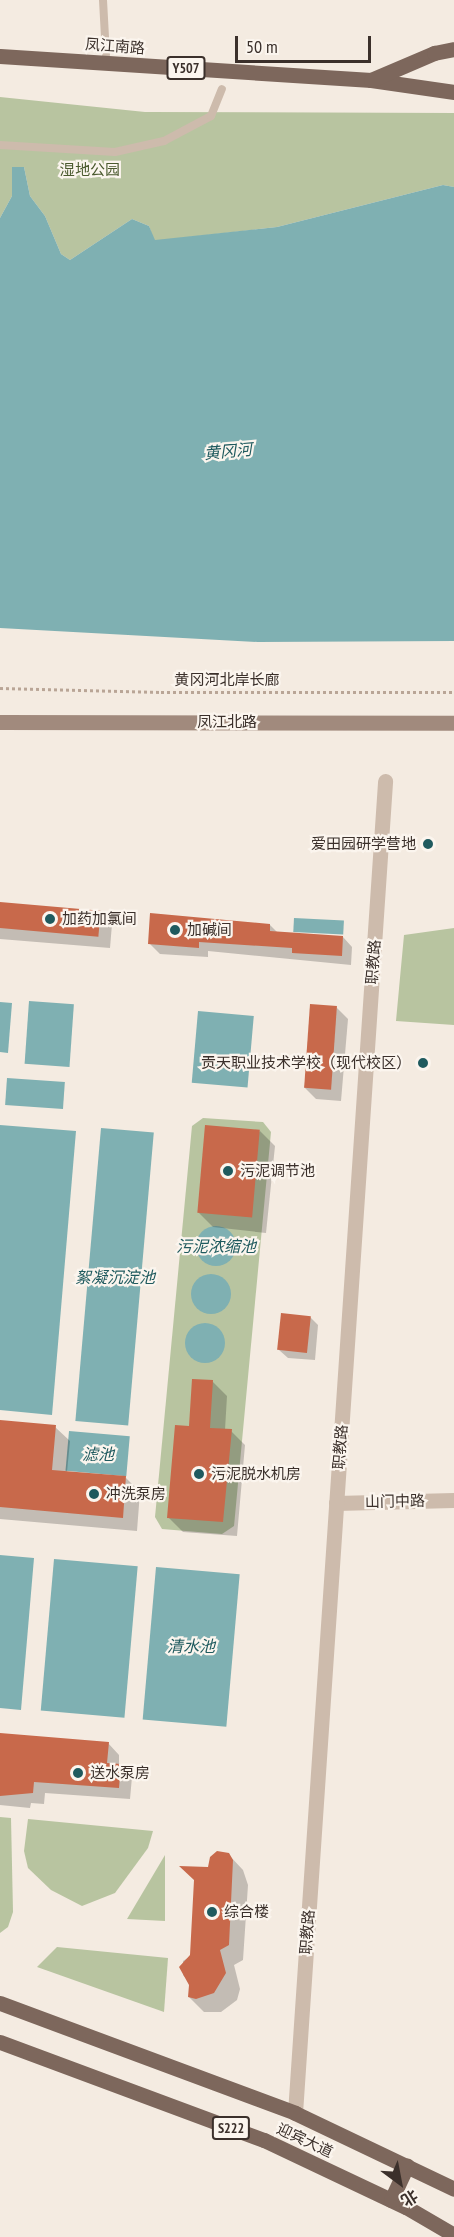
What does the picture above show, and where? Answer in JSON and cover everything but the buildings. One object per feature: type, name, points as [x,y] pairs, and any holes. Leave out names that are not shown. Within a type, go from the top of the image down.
[{"type":"main road","name":"凤江南路","points":[[371,80],[434,53],[454,49]]},
{"type":"main road","name":"凤江南路","points":[[0,56],[371,80],[454,92]]},
{"type":"main road","name":"凤江北路","points":[[0,722],[454,723]]},
{"type":"main road","name":"迎宾大道","points":[[0,2003],[295,2113],[454,2189]]},
{"type":"main road","name":"迎宾大道","points":[[0,2042],[264,2140],[391,2200],[454,2235]]},
{"type":"main road","points":[[391,2200],[407,2166]]},
{"type":"street","name":"职教路","points":[[295,2113],[385,781]]},
{"type":"street","name":"山门中路","points":[[336,1503],[454,1500]]},
{"type":"lane","points":[[103,0],[106,55]]},
{"type":"lane","points":[[0,146],[114,152],[164,141],[211,116],[222,89]]},
{"type":"path","name":"黄冈河北岸长廊","points":[[0,688],[161,693],[454,692]]},
{"type":"green space","name":"湿地公园","points":[[0,97],[145,112],[454,113],[454,187],[443,185],[277,227],[154,241],[149,226],[132,219],[70,260],[61,254],[45,216],[30,196],[24,167],[12,167],[12,196],[0,218]]},
{"type":"green space","points":[[454,928],[454,1025],[396,1021],[404,935]]},
{"type":"green space","points":[[203,1118],[263,1122],[271,1132],[234,1526],[222,1534],[162,1529],[155,1517],[192,1126]]},
{"type":"green space","points":[[0,1817],[11,1818],[13,1912],[8,1927],[0,1933]]},
{"type":"green space","points":[[28,1819],[153,1831],[148,1848],[115,1893],[82,1906],[51,1890],[28,1868],[24,1851]]},
{"type":"green space","points":[[165,1855],[165,1921],[127,1919]]},
{"type":"green space","points":[[57,1947],[168,1958],[164,2012],[37,1967]]},
{"type":"water","name":"黄冈河","points":[[12,167],[24,167],[30,196],[45,216],[61,254],[70,260],[132,219],[149,226],[155,240],[277,227],[443,185],[454,187],[454,641],[258,642],[0,628],[0,218],[12,196]]},
{"type":"water","points":[[294,918],[344,921],[343,935],[293,932]]},
{"type":"water","points":[[29,1001],[74,1004],[69,1067],[25,1064]]},
{"type":"water","points":[[0,1002],[12,1003],[8,1053],[0,1052]]},
{"type":"water","points":[[198,1011],[254,1016],[248,1088],[192,1083]]},
{"type":"water","points":[[7,1078],[65,1082],[63,1109],[5,1105]]},
{"type":"water","points":[[0,1125],[76,1131],[52,1415],[0,1410]]},
{"type":"water","name":"絮凝沉淀池","points":[[101,1128],[154,1133],[128,1426],[75,1421]]},
{"type":"water","name":"污泥浓缩池","points":[[216,1226],[224,1227],[230,1232],[235,1238],[235,1254],[230,1260],[224,1265],[216,1266],[208,1265],[202,1260],[197,1254],[196,1246],[197,1238],[202,1232],[208,1227]]},
{"type":"water","name":"污泥浓缩池","points":[[211,1274],[219,1275],[225,1280],[230,1286],[230,1302],[225,1308],[219,1313],[211,1314],[203,1313],[197,1308],[192,1302],[191,1294],[192,1286],[197,1280],[203,1275]]},
{"type":"water","points":[[205,1323],[213,1324],[219,1329],[224,1335],[224,1351],[219,1357],[213,1362],[205,1363],[197,1362],[191,1357],[186,1351],[185,1343],[186,1335],[191,1329],[197,1324]]},
{"type":"water","name":"滤池","points":[[69,1431],[130,1436],[126,1476],[66,1471]]},
{"type":"water","points":[[0,1555],[34,1558],[21,1710],[0,1708]]},
{"type":"water","name":"清水池","points":[[54,1559],[138,1566],[124,1718],[41,1710]]},
{"type":"water","name":"清水池","points":[[156,1567],[240,1574],[226,1727],[143,1719]]},
{"type":"place","name":"爱田园研学营地","points":[[428,844]]},
{"type":"place","name":"加药加氯间","points":[[50,919]]},
{"type":"place","name":"加碱间","points":[[175,930]]},
{"type":"place","name":"贡天职业技术学校（现代校区）","points":[[423,1063]]},
{"type":"place","name":"污泥调节池","points":[[228,1171]]},
{"type":"place","name":"污泥脱水机房","points":[[199,1474]]},
{"type":"place","name":"冲洗泵房","points":[[94,1494]]},
{"type":"place","name":"送水泵房","points":[[78,1773]]},
{"type":"place","name":"综合楼","points":[[212,1912]]}]
